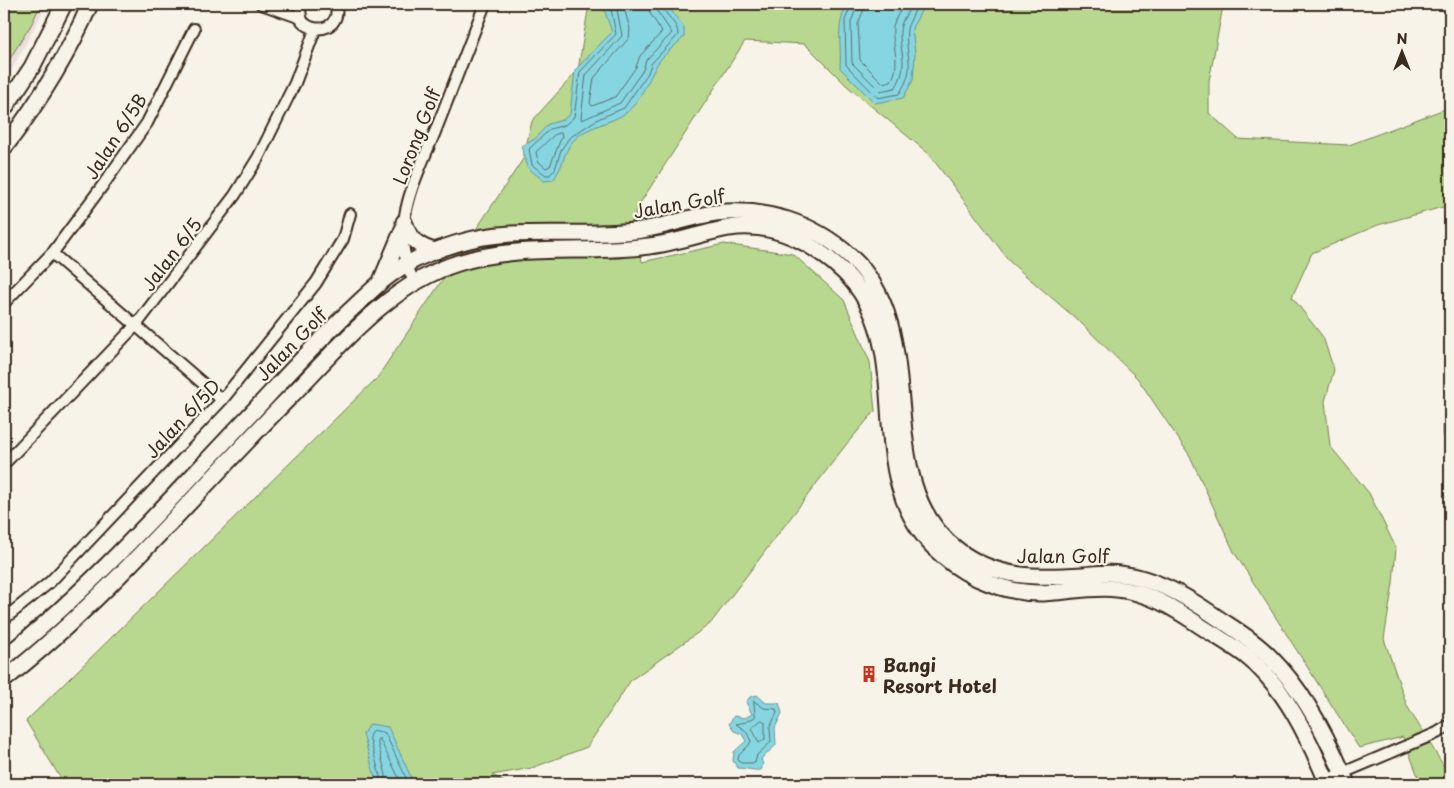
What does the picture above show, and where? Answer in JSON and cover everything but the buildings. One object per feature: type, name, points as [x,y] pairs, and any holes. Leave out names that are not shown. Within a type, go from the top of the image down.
[{"type":"street","points":[[4,109],[32,67],[64,4]]},
{"type":"street","points":[[76,36],[90,4]]},
{"type":"street","points":[[4,148],[32,110],[94,4]]},
{"type":"street","points":[[261,4],[301,18],[307,26],[315,30],[323,29],[332,24],[336,14],[335,4]]},
{"type":"street","points":[[301,18],[302,4]]},
{"type":"street","name":"Lorong Golf","points":[[414,282],[405,264],[404,226],[421,166],[485,4]]},
{"type":"street","name":"Jalan 6/5B","points":[[4,303],[52,253],[103,186],[147,122],[194,29]]},
{"type":"street","name":"Jalan 6/5","points":[[4,464],[137,324],[235,195],[258,158],[295,82],[315,30]]},
{"type":"street","name":"Jalan Golf","points":[[4,658],[42,627],[94,578],[335,324],[381,282],[405,264],[436,251],[485,238],[534,233],[640,230],[711,214],[732,212],[774,216],[813,229],[832,240],[857,262],[877,288],[890,323],[896,347],[910,473],[927,515],[952,546],[987,568],[1022,577],[1049,578],[1104,573],[1124,574],[1155,582],[1200,606],[1248,638],[1274,660],[1291,680],[1313,713],[1344,778]]},
{"type":"street","name":"Jalan 6/5D","points":[[4,619],[50,582],[222,400],[316,283],[343,239],[350,214]]},
{"type":"street","points":[[404,226],[412,239],[419,245],[436,251]]},
{"type":"street","points":[[381,282],[404,226]]},
{"type":"street","name":"Jalan Golf","points":[[4,680],[46,646],[108,589],[263,424],[361,324],[414,282],[453,265],[479,258],[528,251],[634,248],[671,243],[730,228],[757,228],[800,240],[820,251],[854,283],[869,304],[882,340],[896,480],[908,510],[924,537],[937,551],[963,571],[1013,590],[1039,593],[1111,588],[1151,597],[1191,619],[1246,656],[1277,688],[1309,741],[1327,782]]},
{"type":"street","points":[[52,253],[137,324],[222,400]]},
{"type":"street","points":[[1450,417],[1450,434]]},
{"type":"street","points":[[94,578],[108,589]]},
{"type":"street","points":[[1277,688],[1291,680]]},
{"type":"street","points":[[1327,782],[1344,778],[1450,725]]},
{"type":"shaded area","points":[[4,4],[47,4],[4,84]]},
{"type":"green space","points":[[4,4],[41,4],[31,25],[4,68]]},
{"type":"green space","points":[[589,4],[1196,4],[1223,6],[1209,81],[1209,113],[1238,139],[1349,145],[1450,107],[1450,205],[1378,225],[1312,253],[1292,297],[1323,337],[1334,370],[1325,401],[1330,446],[1369,493],[1396,548],[1393,583],[1384,639],[1407,706],[1448,773],[1450,772],[1450,784],[1421,784],[1403,737],[1359,748],[1234,552],[1190,456],[1138,379],[1080,322],[1010,262],[929,154],[847,86],[805,44],[745,41],[635,211],[642,262],[724,244],[793,254],[844,300],[870,362],[875,411],[845,446],[710,624],[631,680],[587,747],[532,768],[492,775],[508,784],[64,784],[26,721],[377,378],[523,159],[532,121],[578,70]]},
{"type":"water","points":[[605,4],[666,4],[684,27],[684,37],[657,64],[630,110],[620,117],[584,132],[577,137],[569,147],[553,180],[544,181],[528,168],[522,146],[535,139],[548,124],[563,120],[570,114],[575,70],[612,32],[604,9]]},
{"type":"water","points":[[925,4],[912,28],[915,54],[913,80],[903,98],[875,103],[840,68],[840,28],[847,5]]},
{"type":"water","points":[[757,695],[766,703],[779,703],[782,713],[775,728],[776,745],[761,759],[763,765],[761,770],[738,768],[733,761],[734,752],[746,741],[742,734],[734,731],[729,724],[734,716],[745,718],[752,714],[746,702],[750,697]]},
{"type":"water","points":[[370,724],[388,727],[414,784],[374,784],[375,777],[363,734]]},
{"type":"place","name":"Bangi Resort Hotel","points":[[869,674]]}]
